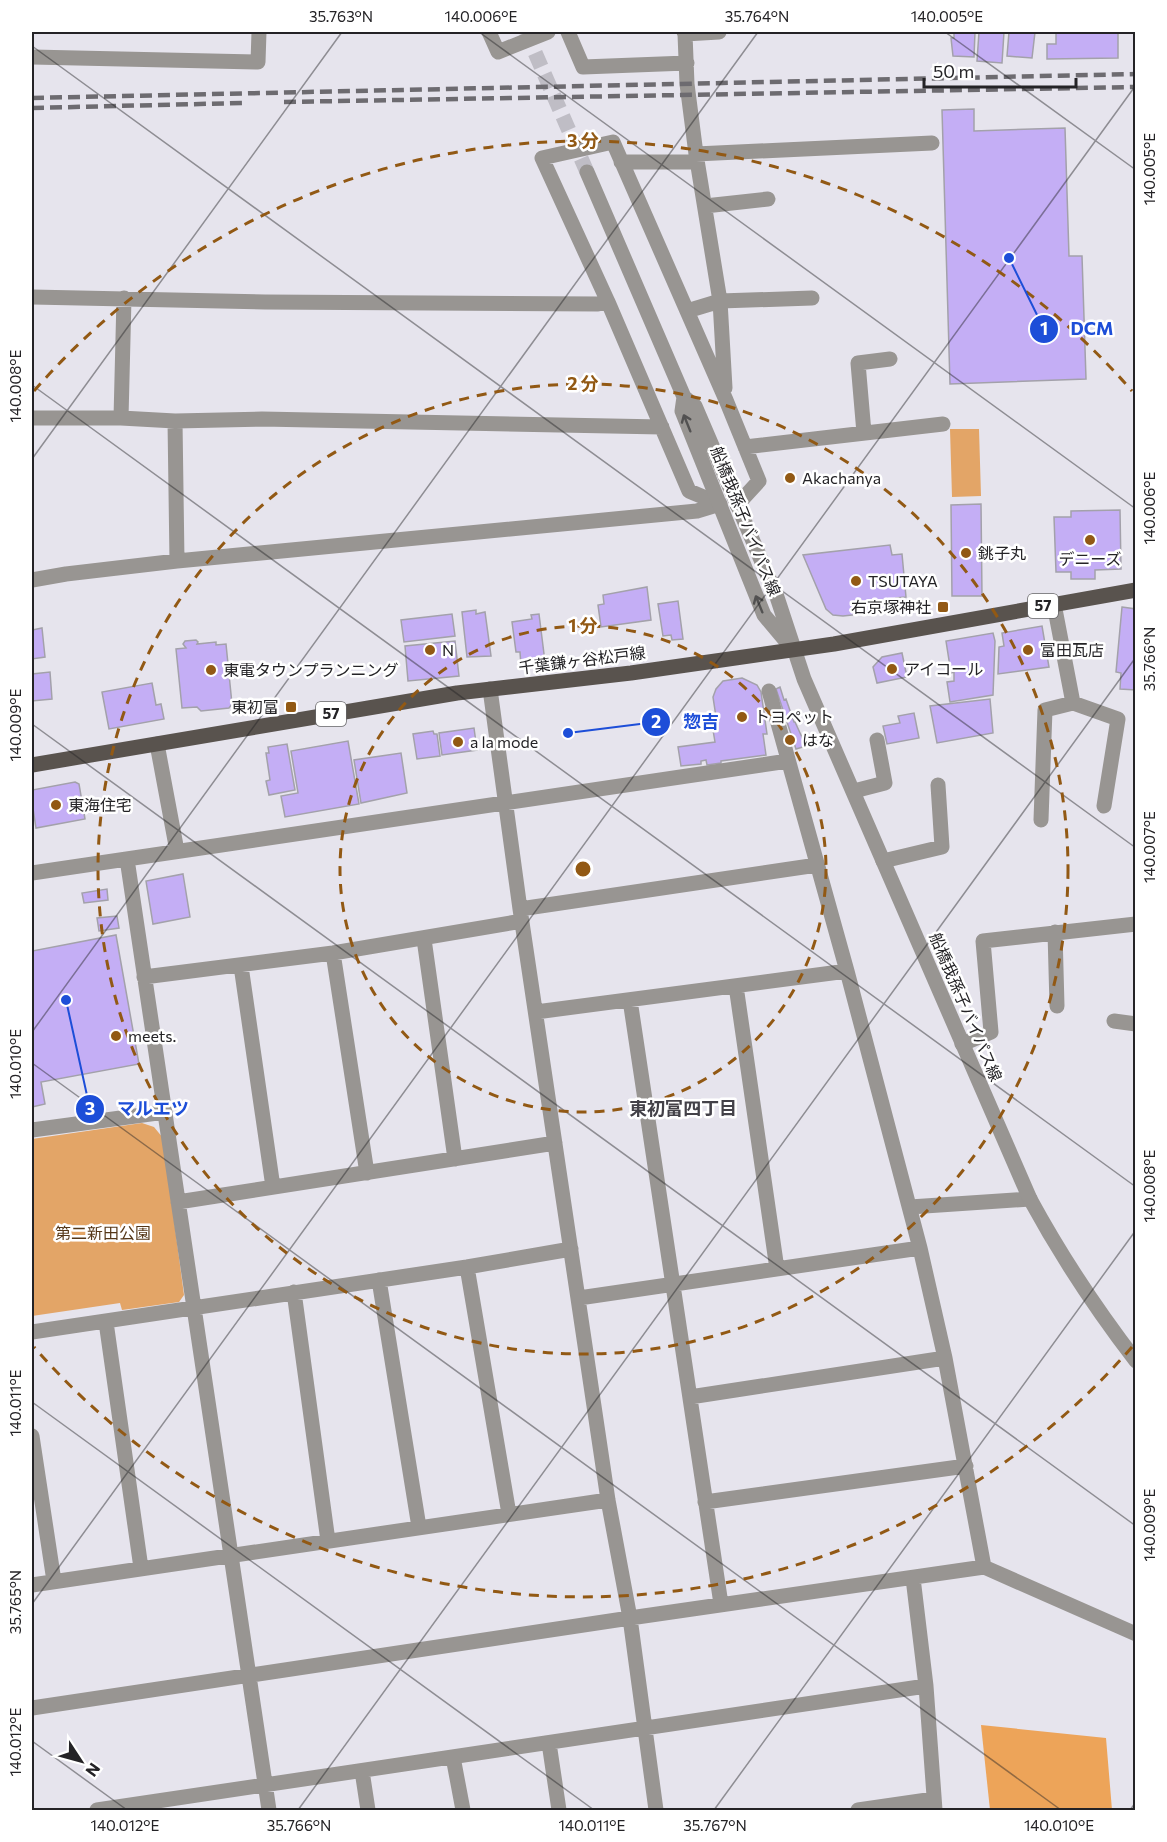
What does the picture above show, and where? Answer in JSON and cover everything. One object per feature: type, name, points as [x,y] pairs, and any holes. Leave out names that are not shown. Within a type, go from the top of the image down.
[{"type":"main road","name":"千葉鎌ヶ谷松戸線","points":[[32,765],[490,689],[793,651],[1136,590]]},
{"type":"street","points":[[32,57],[258,62],[259,32]]},
{"type":"street","points":[[489,32],[498,52],[548,32]]},
{"type":"street","points":[[568,32],[583,68],[687,63]]},
{"type":"street","points":[[719,32],[685,33],[687,84],[720,301],[726,400]]},
{"type":"street","points":[[720,504],[689,491],[608,302],[542,158],[613,142],[759,481],[737,506]]},
{"type":"street","points":[[621,162],[932,143]]},
{"type":"street","name":"船橋我孫子バイパス線","points":[[587,172],[684,397],[695,406],[777,597],[804,680],[1030,1200],[1057,1249],[1100,1314],[1136,1361]]},
{"type":"street","points":[[705,206],[768,200]]},
{"type":"street","points":[[32,297],[265,302],[598,304],[608,302]]},
{"type":"street","points":[[121,418],[124,298]]},
{"type":"street","points":[[687,311],[720,301],[812,298]]},
{"type":"street","points":[[864,433],[858,363],[890,359]]},
{"type":"street","name":"船橋我孫子バイパス線","points":[[684,397],[682,411],[764,615],[793,651]]},
{"type":"street","points":[[32,418],[121,418],[175,422],[262,419],[662,427]]},
{"type":"street","points":[[175,422],[177,561]]},
{"type":"street","points":[[745,447],[943,424]]},
{"type":"street","points":[[32,580],[177,561],[697,511],[720,504]]},
{"type":"street","points":[[1054,604],[1074,703]]},
{"type":"street","points":[[490,689],[521,915],[608,1500],[630,1618],[656,1810]]},
{"type":"street","points":[[769,691],[910,1207],[945,1358],[984,1567]]},
{"type":"street","points":[[1041,820],[1045,710],[1074,703],[1118,719],[1104,806]]},
{"type":"street","points":[[854,791],[885,783],[877,740]]},
{"type":"street","points":[[157,744],[177,851]]},
{"type":"street","points":[[32,873],[788,761]]},
{"type":"street","points":[[883,861],[942,847],[938,785]]},
{"type":"street","points":[[127,859],[269,1810]]},
{"type":"street","points":[[144,976],[241,966],[424,939],[521,915],[818,865]]},
{"type":"street","points":[[962,1044],[991,1032],[983,941],[1136,924]]},
{"type":"street","points":[[1055,932],[1057,1006]]},
{"type":"street","points":[[424,939],[455,1159]]},
{"type":"street","points":[[333,953],[367,1173]]},
{"type":"street","points":[[241,966],[273,1187]]},
{"type":"street","points":[[536,1012],[847,971]]},
{"type":"street","points":[[736,986],[777,1269]]},
{"type":"street","points":[[630,1000],[721,1604]]},
{"type":"street","points":[[1114,1021],[1136,1024]]},
{"type":"street","points":[[32,1130],[165,1112]]},
{"type":"street","points":[[178,1202],[555,1143]]},
{"type":"street","points":[[910,1207],[1030,1200]]},
{"type":"street","points":[[579,1298],[920,1248]]},
{"type":"street","points":[[32,1332],[571,1250]]},
{"type":"street","points":[[467,1267],[508,1514]]},
{"type":"street","points":[[379,1280],[419,1527]]},
{"type":"street","points":[[294,1292],[328,1541]]},
{"type":"street","points":[[106,1322],[141,1569]]},
{"type":"street","points":[[690,1397],[945,1358]]},
{"type":"street","points":[[32,1436],[54,1581]]},
{"type":"street","points":[[705,1502],[966,1466]]},
{"type":"street","points":[[32,1584],[608,1500]]},
{"type":"street","points":[[32,1708],[721,1604],[984,1567],[1136,1634]]},
{"type":"street","points":[[858,1810],[935,1805],[926,1686],[913,1578]]},
{"type":"street","points":[[97,1810],[172,1805],[265,1785],[926,1686]]},
{"type":"street","points":[[549,1743],[559,1810]]},
{"type":"street","points":[[453,1757],[463,1810]]},
{"type":"street","points":[[362,1771],[368,1810]]},
{"type":"green space","points":[[950,429],[979,429],[981,496],[952,497]]},
{"type":"green space","name":"第二新田公園","points":[[142,1123],[154,1127],[163,1138],[184,1295],[179,1302],[122,1310],[120,1303],[32,1316],[32,1139]]},
{"type":"shaded area","points":[[981,1725],[1106,1738],[1112,1810],[990,1810]]},
{"type":"building","points":[[954,32],[975,32],[974,57],[953,56],[951,38],[954,38]]},
{"type":"building","points":[[979,32],[1004,32],[1002,63],[977,61]]},
{"type":"building","points":[[1009,32],[1035,32],[1032,58],[1007,56]]},
{"type":"building","points":[[1056,32],[1118,32],[1118,58],[1047,59],[1047,44],[1056,44]]},
{"type":"building","points":[[974,109],[974,131],[1065,128],[1069,256],[1082,256],[1086,379],[950,384],[942,110]]},
{"type":"building","points":[[981,504],[982,596],[952,596],[951,505]]},
{"type":"building","points":[[1120,510],[1121,569],[1095,570],[1095,579],[1071,579],[1071,572],[1056,572],[1054,517],[1071,517],[1071,511]]},
{"type":"building","points":[[890,545],[892,555],[902,554],[906,597],[896,598],[898,610],[843,616],[833,615],[826,609],[803,555]]},
{"type":"building","points":[[647,587],[651,620],[601,627],[598,605],[604,604],[603,595]]},
{"type":"building","points":[[678,601],[683,639],[672,640],[671,635],[663,636],[658,604]]},
{"type":"building","points":[[1122,607],[1136,609],[1136,690],[1120,689],[1121,673],[1116,672]]},
{"type":"building","points":[[476,610],[476,614],[485,612],[491,656],[467,657],[462,612]]},
{"type":"building","points":[[452,614],[455,636],[404,642],[401,620]]},
{"type":"building","points":[[539,614],[545,662],[521,666],[520,652],[516,652],[512,622],[532,619],[531,615]]},
{"type":"building","points":[[1042,626],[1049,667],[998,674],[999,647],[1004,646],[1002,633]]},
{"type":"building","points":[[42,628],[45,657],[32,659],[32,630]]},
{"type":"building","points":[[993,633],[995,641],[993,695],[950,702],[947,682],[954,681],[954,672],[951,673],[946,641]]},
{"type":"building","points":[[196,640],[197,644],[216,642],[216,645],[226,644],[232,704],[229,708],[201,711],[197,707],[182,708],[176,649],[186,648],[183,644],[185,641]]},
{"type":"building","points":[[455,641],[459,676],[408,681],[405,646]]},
{"type":"building","points":[[902,653],[907,677],[877,683],[873,667],[882,657]]},
{"type":"building","points":[[50,672],[52,699],[32,701],[32,674]]},
{"type":"building","points":[[742,678],[757,685],[761,692],[767,734],[763,734],[766,755],[707,765],[706,760],[701,761],[701,764],[681,766],[678,747],[715,742],[713,730],[718,730],[713,697],[716,689],[723,681]]},
{"type":"building","points":[[152,683],[156,705],[161,704],[164,719],[109,729],[102,692]]},
{"type":"building","points":[[780,687],[806,746],[796,749],[776,689]]},
{"type":"building","points":[[990,699],[993,733],[937,743],[930,706]]},
{"type":"building","points":[[914,713],[919,738],[887,744],[883,726],[900,723],[898,716]]},
{"type":"building","points":[[474,728],[477,750],[442,755],[439,733]]},
{"type":"building","points":[[433,731],[437,734],[440,756],[417,759],[413,734]]},
{"type":"building","points":[[348,741],[359,804],[285,817],[281,796],[298,793],[291,751]]},
{"type":"building","points":[[287,744],[295,790],[269,795],[266,781],[270,780],[266,753],[269,753],[268,747]]},
{"type":"building","points":[[401,753],[407,793],[361,803],[354,760]]},
{"type":"building","points":[[75,782],[79,784],[85,819],[36,828],[32,790]]},
{"type":"building","points":[[183,874],[190,917],[153,924],[146,881]]},
{"type":"building","points":[[107,889],[108,900],[84,903],[82,893]]},
{"type":"building","points":[[117,916],[119,928],[99,931],[97,918]]},
{"type":"building","points":[[116,935],[139,1064],[41,1082],[45,1104],[32,1107],[32,951]]},
{"type":"tunnel","points":[[526,32],[587,172]]},
{"type":"railway","points":[[32,98],[1136,74]]},
{"type":"railway","points":[[284,102],[1136,87]]},
{"type":"railway","points":[[32,108],[242,103]]},
{"type":"place","name":"DCM","points":[[1009,258]]},
{"type":"place","name":"Akachanya","points":[[790,478]]},
{"type":"place","name":"デニーズ","points":[[1090,540]]},
{"type":"place","name":"銚子丸","points":[[966,553]]},
{"type":"place","name":"TSUTAYA","points":[[856,581]]},
{"type":"place","name":"右京塚神社","points":[[943,607]]},
{"type":"place","name":"N","points":[[430,650]]},
{"type":"place","name":"富田瓦店","points":[[1028,650]]},
{"type":"place","name":"アイコール","points":[[892,669]]},
{"type":"place","name":"東電タウンプランニング","points":[[211,670]]},
{"type":"place","name":"東初富","points":[[291,707]]},
{"type":"place","name":"トヨペット","points":[[742,717]]},
{"type":"place","name":"惣吉","points":[[568,733]]},
{"type":"place","name":"はな","points":[[790,740]]},
{"type":"place","name":"a la mode","points":[[458,742]]},
{"type":"place","name":"東海住宅","points":[[56,805]]},
{"type":"place","name":"マルエツ","points":[[66,1000]]},
{"type":"place","name":"meets.","points":[[116,1036]]},
{"type":"district","name":"東初富四丁目","points":[[683,1109]]}]
